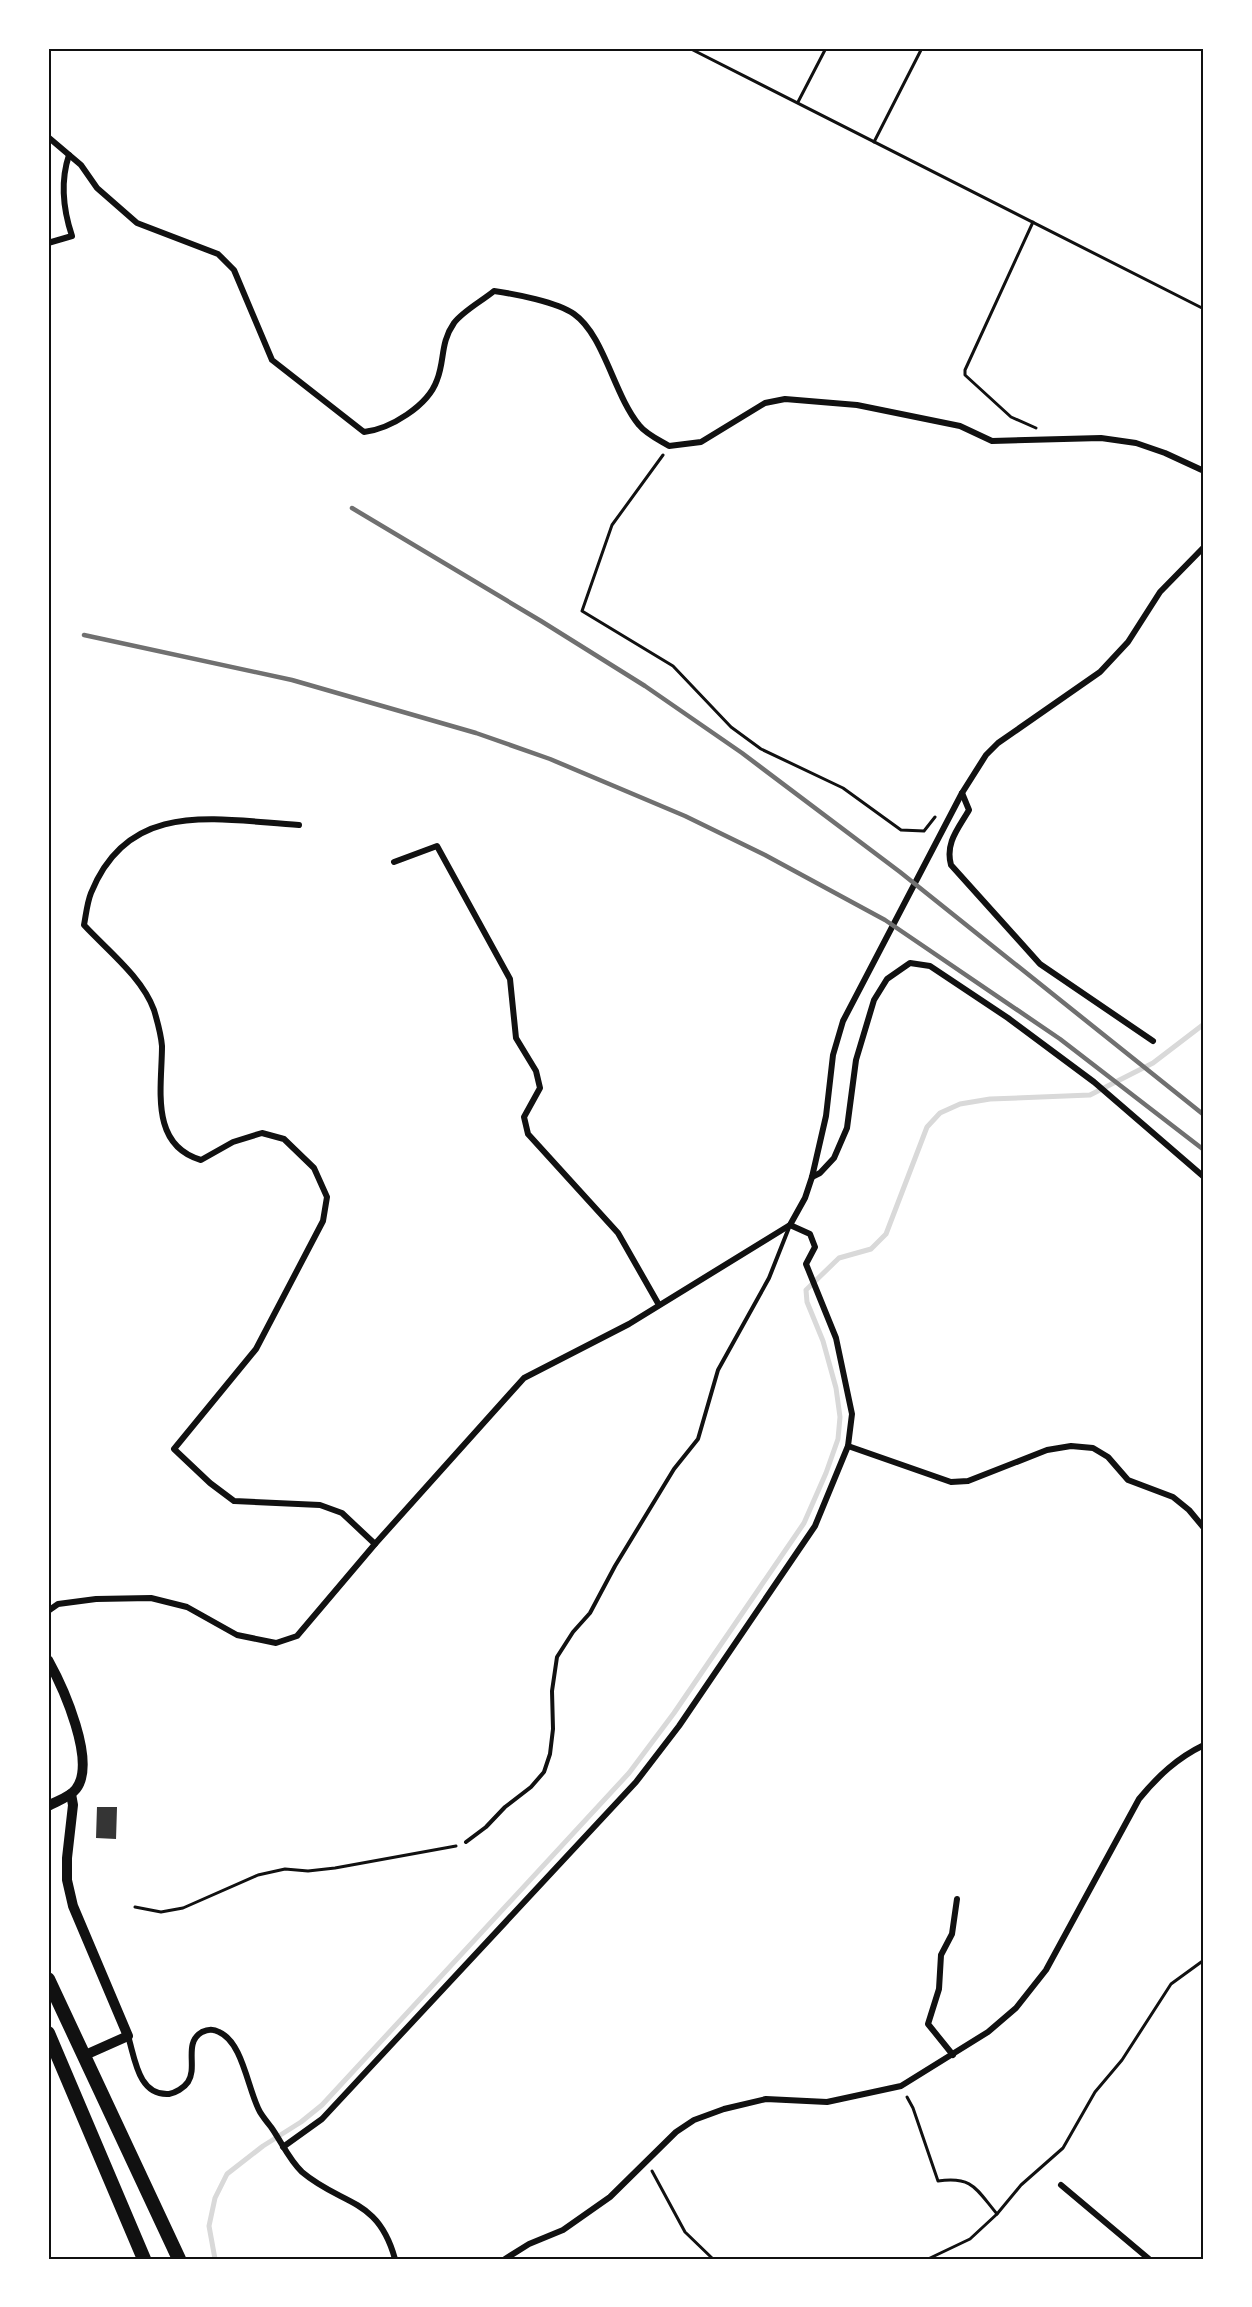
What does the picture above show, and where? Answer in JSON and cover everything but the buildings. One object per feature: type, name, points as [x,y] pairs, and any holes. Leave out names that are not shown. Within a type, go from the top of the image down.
[{"type":"highway","points":[[48,1979],[179,2259]]},
{"type":"highway","points":[[49,2037],[144,2259]]},
{"type":"street","points":[[48,137],[81,165],[97,188],[137,223],[218,254],[234,270],[272,360],[364,432],[380,430],[418,407],[437,381],[444,342],[455,321],[494,291],[522,294],[573,313],[589,329],[625,405],[640,427],[669,446],[701,442],[765,403],[785,399],[857,405],[960,426],[992,441],[1101,438],[1136,443],[1204,471]]},
{"type":"street","points":[[48,243],[72,236],[66,216],[63,188],[69,154]]},
{"type":"street","points":[[48,1611],[58,1604],[96,1599],[152,1598],[187,1607],[237,1635],[276,1642],[297,1636],[375,1544],[524,1378],[629,1323],[790,1225],[805,1198],[812,1177],[826,1116],[835,1047],[843,1021],[882,942],[962,793],[986,755],[998,742],[1100,672],[1128,642],[1160,592],[1204,547]]},
{"type":"street","points":[[962,793],[969,810],[950,842],[951,865],[1040,964],[1153,1041]]},
{"type":"street","points":[[299,825],[175,820],[145,830],[122,846],[103,868],[90,895],[84,925],[137,982],[153,1008],[162,1043],[160,1102],[168,1137],[187,1156],[201,1160],[233,1142],[262,1133],[284,1139],[314,1168],[327,1197],[322,1221],[256,1349],[174,1449],[210,1483],[234,1501],[320,1505],[342,1513],[375,1544]]},
{"type":"street","points":[[394,862],[437,846],[510,979],[516,1038],[536,1071],[540,1088],[524,1117],[528,1134],[618,1233],[659,1305]]},
{"type":"street","points":[[812,1177],[820,1173],[834,1158],[847,1128],[856,1060],[874,1000],[887,979],[910,963],[930,966],[1008,1018],[1094,1082],[1204,1177]]},
{"type":"street","points":[[284,2146],[322,2119],[636,1782],[679,1726],[815,1526],[848,1446],[852,1414],[836,1338],[806,1264],[815,1247],[810,1234],[790,1225]]},
{"type":"street","points":[[848,1446],[951,1482],[969,1481],[1047,1450],[1071,1446],[1093,1448],[1108,1457],[1128,1480],[1173,1497],[1189,1510],[1204,1528]]},
{"type":"street","points":[[48,1660],[79,1735],[84,1766],[81,1781],[71,1794],[48,1806]]},
{"type":"street","points":[[505,2259],[529,2244],[563,2230],[610,2197],[676,2132],[694,2120],[724,2109],[766,2099],[827,2102],[901,2086],[988,2032],[1016,2008],[1046,1970],[1139,1799],[1159,1774],[1204,1745]]},
{"type":"street","points":[[71,1794],[73,1805],[67,1880],[73,1906],[128,2036],[139,2074],[144,2083],[151,2090],[161,2094],[172,2094],[188,2082],[191,2073],[192,2043],[197,2036],[213,2029],[222,2032],[238,2055],[259,2111],[300,2170],[376,2218],[385,2232],[395,2259]]},
{"type":"street","points":[[953,2055],[928,2024],[939,1989],[941,1955],[952,1934],[957,1899]]},
{"type":"street","points":[[83,2056],[128,2036]]},
{"type":"street","points":[[1061,2185],[1149,2259]]},
{"type":"lane","points":[[466,1842],[531,1787],[544,1772],[550,1754],[553,1729],[552,1691],[557,1658],[573,1632],[590,1613],[615,1566],[674,1469],[698,1439],[718,1370],[769,1278],[790,1225]]},
{"type":"path","points":[[690,48],[1204,309]]},
{"type":"path","points":[[798,102],[826,48]]},
{"type":"path","points":[[874,142],[922,48]]},
{"type":"path","points":[[1033,222],[965,370],[965,375],[1011,417],[1041,430],[1052,440]]},
{"type":"path","points":[[669,446],[612,525],[582,611],[673,666],[731,728],[761,749],[843,788],[901,830],[924,831],[936,815]]},
{"type":"path","points":[[135,1907],[161,1912],[183,1908],[258,1875],[285,1869],[308,1871],[335,1868],[419,1851],[444,1849],[466,1842]]},
{"type":"path","points":[[928,2259],[970,2239],[997,2214],[1021,2185],[1063,2148],[1095,2092],[1122,2060],[1171,1984],[1204,1961]]},
{"type":"path","points":[[901,2086],[913,2108],[938,2181],[956,2178],[970,2182],[997,2214]]},
{"type":"path","points":[[645,2162],[656,2176],[685,2232],[713,2259]]},
{"type":"waterway","points":[[215,2259],[209,2226],[215,2198],[227,2174],[322,2105],[629,1773],[674,1713],[804,1523],[838,1439],[840,1417],[836,1388],[823,1341],[807,1302],[806,1290],[839,1258],[871,1249],[886,1234],[927,1127],[940,1113],[960,1104],[990,1099],[1090,1095],[1153,1063],[1204,1024]]},
{"type":"railway","points":[[352,508],[645,686],[742,753],[900,872],[1204,1115]]},
{"type":"railway","points":[[84,635],[292,680],[476,733],[550,759],[685,816],[765,855],[885,920],[1060,1039],[1204,1150]]}]
